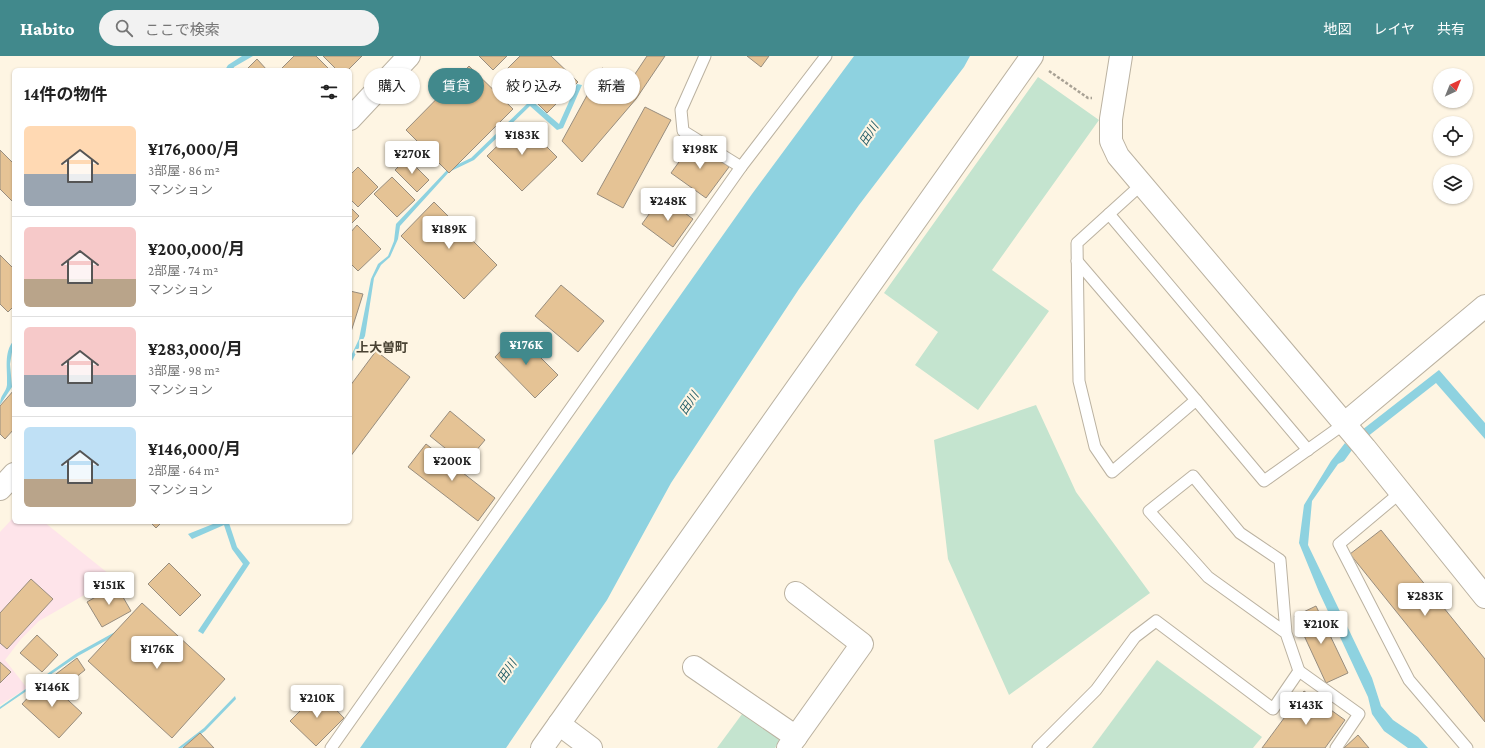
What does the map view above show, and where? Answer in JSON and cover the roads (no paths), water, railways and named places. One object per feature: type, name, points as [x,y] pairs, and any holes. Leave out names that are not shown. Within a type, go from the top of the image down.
[{"type":"street","points":[[352,117],[409,56]]},
{"type":"street","points":[[1121,56],[1111,119],[1111,141],[1118,156],[1365,448],[1485,596]]},
{"type":"street","points":[[542,748],[1039,62]]},
{"type":"street","points":[[1344,424],[1485,306]]},
{"type":"street","points":[[0,489],[12,476]]},
{"type":"street","points":[[694,666],[792,743],[862,644],[796,593]]},
{"type":"street","points":[[559,724],[592,748]]},
{"type":"lane","points":[[705,56],[681,110],[683,131],[741,166]]},
{"type":"lane","points":[[331,748],[741,166],[826,56]]},
{"type":"lane","points":[[1142,184],[1077,243],[1079,381],[1095,447],[1112,472],[1196,400]]},
{"type":"lane","points":[[1109,214],[1308,450]]},
{"type":"lane","points":[[1077,260],[1264,481],[1344,424]]},
{"type":"lane","points":[[1286,633],[1208,577],[1149,511],[1193,476],[1240,533],[1280,560],[1286,633],[1299,671],[1359,714],[1336,748]]},
{"type":"lane","points":[[1401,492],[1339,544],[1410,680],[1467,748]]},
{"type":"lane","points":[[1038,748],[1096,690],[1135,636],[1156,621],[1273,709],[1299,671]]},
{"type":"water","points":[[242,56],[253,56],[234,68],[226,68],[228,65]]},
{"type":"water","name":"田川","points":[[854,56],[970,56],[964,67],[859,205],[799,289],[671,483],[607,600],[506,748],[360,748],[752,194]]},
{"type":"water","points":[[577,84],[582,85],[576,99],[576,86]]},
{"type":"water","points":[[527,104],[536,104],[559,124],[568,104],[574,104],[563,128],[557,130],[530,106],[474,160],[449,172],[400,226],[398,239],[390,257],[381,265],[374,278],[365,336],[352,361],[352,354],[359,339],[371,279],[378,264],[388,256],[394,241],[396,224],[448,169],[471,158]]},
{"type":"water","points":[[12,343],[10,364],[12,387],[0,405],[1,398],[7,385],[7,356]]},
{"type":"water","points":[[1439,370],[1485,423],[1485,439],[1436,383],[1367,437],[1362,430]]},
{"type":"water","points":[[1345,443],[1352,450],[1344,461],[1338,464],[1312,501],[1308,545],[1372,678],[1381,706],[1393,720],[1418,737],[1428,748],[1408,748],[1384,731],[1372,714],[1368,697],[1319,592],[1299,543],[1304,505],[1331,461]]},
{"type":"water","points":[[213,524],[229,524],[237,547],[250,563],[203,634],[198,631],[243,564],[232,549],[224,525],[192,539],[188,534]]},
{"type":"water","points":[[124,627],[125,630],[78,656],[0,709],[0,707],[77,653]]},
{"type":"water","points":[[235,696],[236,699],[205,731],[182,748],[178,748],[204,728]]},
{"type":"district","name":"上大曽町","points":[[382,347]]}]
